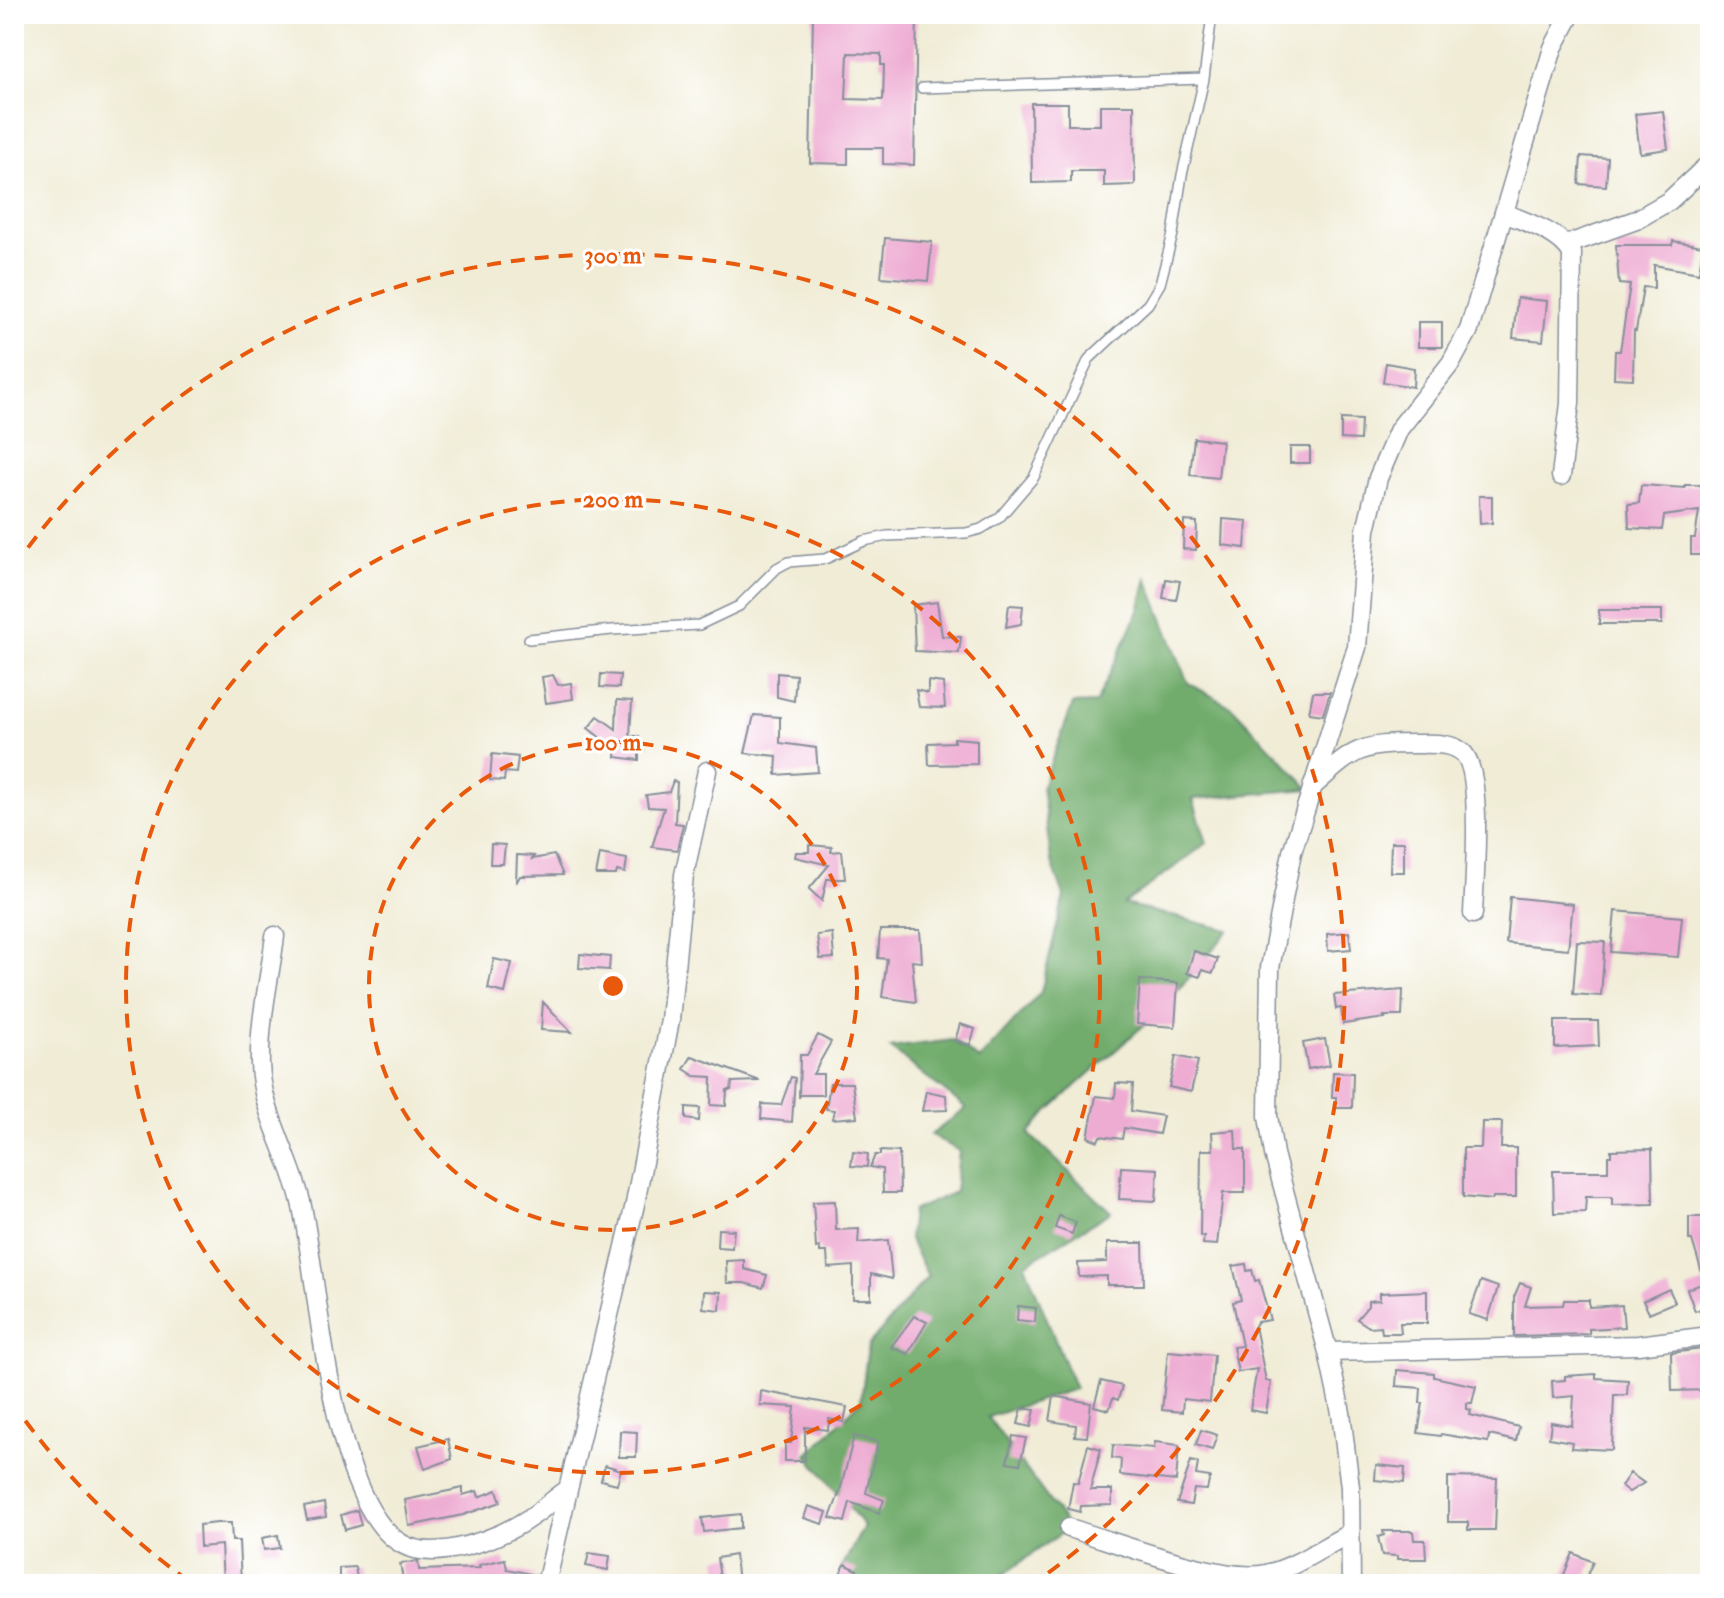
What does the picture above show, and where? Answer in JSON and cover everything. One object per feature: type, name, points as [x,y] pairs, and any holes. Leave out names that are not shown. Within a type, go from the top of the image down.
[{"type":"street","points":[[1351,1584],[1350,1487],[1346,1451],[1328,1352],[1274,1154],[1268,1116],[1270,968],[1292,852],[1357,647],[1366,530],[1378,478],[1399,429],[1451,363],[1469,330],[1553,48],[1571,14]]},
{"type":"street","points":[[1566,245],[1636,220],[1669,201],[1710,163]]},
{"type":"street","points":[[1505,213],[1548,232],[1572,253],[1570,403],[1561,476]]},
{"type":"street","points":[[1310,789],[1347,757],[1373,745],[1440,744],[1466,754],[1472,768],[1476,802],[1473,914]]},
{"type":"street","points":[[546,1584],[635,1204],[670,1020],[684,875],[707,771]]},
{"type":"street","points":[[275,936],[260,1063],[270,1113],[301,1201],[343,1445],[357,1482],[381,1525],[402,1544],[425,1551],[459,1547],[501,1534],[528,1520],[567,1490]]},
{"type":"street","points":[[1328,1352],[1638,1345],[1710,1336]]},
{"type":"street","points":[[1069,1528],[1196,1567],[1263,1575],[1285,1568],[1349,1534]]},
{"type":"lane","points":[[529,639],[699,625],[739,606],[777,568],[788,562],[825,559],[864,541],[887,536],[966,533],[981,529],[999,518],[1034,477],[1089,359],[1148,304],[1160,284],[1204,79],[1212,14]]},
{"type":"lane","points":[[922,88],[1204,79]]},
{"type":"green space","points":[[1147,578],[1188,683],[1232,707],[1310,789],[1193,799],[1207,843],[1124,904],[1229,930],[1165,1006],[1047,1112],[1029,1134],[1111,1212],[1025,1264],[1075,1389],[988,1417],[1069,1528],[1001,1576],[1005,1584],[843,1584],[841,1569],[864,1526],[807,1455],[861,1401],[868,1346],[928,1276],[909,1239],[912,1211],[955,1192],[959,1151],[931,1135],[966,1108],[890,1048],[953,1040],[979,1060],[1041,992],[1064,896],[1051,860],[1042,786],[1073,704],[1096,703],[1139,611]]},
{"type":"building","points":[[813,14],[917,14],[914,165],[883,164],[883,148],[848,148],[848,164],[810,163]],"holes":[[[848,53],[881,54],[881,65],[884,65],[883,100],[846,99]]]},
{"type":"building","points":[[1031,103],[1068,103],[1068,125],[1100,125],[1100,105],[1134,105],[1135,185],[1104,186],[1104,171],[1071,171],[1071,182],[1032,183]]},
{"type":"building","points":[[1663,111],[1668,149],[1640,153],[1635,114]]},
{"type":"building","points":[[1581,156],[1608,158],[1606,186],[1579,184]]},
{"type":"building","points":[[885,238],[932,242],[928,281],[881,277]]},
{"type":"building","points":[[1673,241],[1703,246],[1699,273],[1654,265],[1654,288],[1643,287],[1634,330],[1633,379],[1614,378],[1615,351],[1620,351],[1630,285],[1619,284],[1616,245],[1672,245]]},
{"type":"building","points":[[1517,298],[1547,301],[1543,341],[1513,338]]},
{"type":"building","points":[[1418,322],[1442,322],[1442,347],[1418,347]]},
{"type":"building","points":[[1386,363],[1414,368],[1413,387],[1383,382]]},
{"type":"building","points":[[1341,419],[1361,420],[1360,440],[1341,439]]},
{"type":"building","points":[[1194,438],[1222,441],[1218,478],[1190,475]]},
{"type":"building","points":[[1290,447],[1310,447],[1310,463],[1290,463]]},
{"type":"building","points":[[1641,485],[1685,488],[1685,485],[1710,485],[1710,555],[1691,555],[1691,538],[1695,538],[1699,511],[1664,516],[1662,530],[1629,528],[1628,504],[1639,503]]},
{"type":"building","points":[[1479,496],[1492,496],[1492,523],[1480,524]]},
{"type":"building","points":[[1223,519],[1247,521],[1245,548],[1222,545]]},
{"type":"building","points":[[1184,521],[1197,522],[1196,550],[1183,549]]},
{"type":"building","points":[[1166,579],[1180,581],[1176,600],[1163,598]]},
{"type":"building","points":[[937,602],[942,636],[961,637],[959,653],[915,651],[913,605]]},
{"type":"building","points":[[1009,605],[1023,606],[1021,624],[1006,627]]},
{"type":"building","points":[[1599,610],[1662,610],[1662,624],[1599,624]]},
{"type":"building","points":[[777,673],[796,675],[794,701],[777,697]]},
{"type":"building","points":[[601,674],[620,675],[619,688],[600,687]]},
{"type":"building","points":[[553,675],[558,685],[571,683],[573,699],[546,703],[542,677]]},
{"type":"building","points":[[928,681],[943,683],[945,708],[919,707],[916,690],[928,693]]},
{"type":"building","points":[[1313,692],[1330,692],[1323,715],[1309,713]]},
{"type":"building","points":[[617,700],[632,701],[630,736],[639,736],[639,747],[645,751],[639,750],[639,760],[616,757],[617,745],[607,743],[588,728],[598,716],[616,729]]},
{"type":"building","points":[[754,715],[780,717],[780,743],[816,748],[818,772],[776,775],[777,756],[745,753]]},
{"type":"building","points":[[954,738],[977,740],[977,764],[929,765],[928,743],[954,742]]},
{"type":"building","points":[[492,754],[518,757],[516,773],[505,772],[504,781],[490,780]]},
{"type":"building","points":[[673,781],[677,782],[675,823],[683,824],[677,850],[652,847],[664,808],[648,807],[646,795],[669,792]]},
{"type":"building","points":[[1391,842],[1404,842],[1404,872],[1390,872]]},
{"type":"building","points":[[491,844],[505,845],[503,864],[490,864]]},
{"type":"building","points":[[809,845],[832,847],[831,852],[842,851],[845,879],[827,879],[822,901],[809,889],[829,865],[795,857],[796,852],[809,852]]},
{"type":"building","points":[[600,854],[627,859],[625,873],[617,871],[616,875],[596,875]]},
{"type":"building","points":[[517,855],[534,856],[532,859],[554,855],[563,875],[520,876],[516,883]]},
{"type":"building","points":[[1510,897],[1573,904],[1568,949],[1506,943]]},
{"type":"building","points":[[1615,911],[1682,917],[1678,957],[1611,952]]},
{"type":"building","points":[[880,930],[920,930],[922,962],[912,961],[916,1002],[882,997],[887,959],[878,958]]},
{"type":"building","points":[[1349,932],[1351,949],[1328,951],[1327,934]]},
{"type":"building","points":[[832,933],[834,958],[820,959],[817,935]]},
{"type":"building","points":[[1577,941],[1605,942],[1601,996],[1573,994]]},
{"type":"building","points":[[1194,951],[1218,959],[1213,973],[1202,970],[1200,977],[1187,973]]},
{"type":"building","points":[[580,954],[610,957],[609,970],[579,968]]},
{"type":"building","points":[[494,959],[512,963],[505,993],[488,989]]},
{"type":"building","points":[[1140,980],[1178,983],[1175,1027],[1137,1024]]},
{"type":"building","points":[[1403,990],[1402,1016],[1384,1016],[1343,1024],[1341,1008],[1336,1009],[1334,995]]},
{"type":"building","points":[[543,1002],[572,1032],[541,1030]]},
{"type":"building","points":[[1555,1021],[1598,1021],[1599,1046],[1555,1048]]},
{"type":"building","points":[[960,1024],[975,1029],[970,1045],[955,1041]]},
{"type":"building","points":[[818,1035],[831,1042],[813,1074],[823,1074],[823,1095],[800,1095],[799,1098],[800,1055],[807,1055]]},
{"type":"building","points":[[1325,1039],[1330,1065],[1308,1069],[1303,1043]]},
{"type":"building","points":[[692,1056],[760,1081],[732,1082],[731,1090],[727,1090],[726,1106],[711,1105],[712,1077],[695,1076],[684,1069]]},
{"type":"building","points":[[1176,1056],[1198,1061],[1191,1092],[1169,1087]]},
{"type":"building","points":[[1333,1072],[1353,1073],[1352,1108],[1336,1108],[1336,1097],[1332,1097]]},
{"type":"building","points":[[791,1077],[795,1078],[792,1122],[761,1119],[762,1104],[781,1105]]},
{"type":"building","points":[[830,1083],[852,1083],[857,1117],[832,1119],[834,1110],[826,1109]]},
{"type":"building","points":[[1116,1083],[1133,1084],[1131,1111],[1163,1116],[1159,1134],[1124,1128],[1122,1139],[1100,1136],[1098,1141],[1088,1137],[1096,1096],[1115,1098]]},
{"type":"building","points":[[926,1091],[946,1095],[947,1110],[922,1111]]},
{"type":"building","points":[[686,1107],[700,1108],[699,1121],[686,1119]]},
{"type":"building","points":[[1482,1122],[1502,1122],[1501,1148],[1516,1148],[1516,1197],[1493,1197],[1492,1200],[1463,1197],[1463,1148],[1481,1148]]},
{"type":"building","points":[[1235,1130],[1236,1149],[1245,1149],[1245,1193],[1223,1193],[1217,1245],[1203,1244],[1204,1236],[1200,1236],[1201,1150],[1213,1150],[1212,1132]]},
{"type":"building","points":[[1652,1149],[1653,1204],[1612,1205],[1612,1197],[1586,1197],[1585,1212],[1554,1213],[1553,1171],[1608,1171],[1611,1150]]},
{"type":"building","points":[[880,1151],[899,1152],[900,1193],[883,1193],[882,1169],[870,1167]]},
{"type":"building","points":[[853,1152],[868,1154],[867,1167],[851,1166]]},
{"type":"building","points":[[1121,1167],[1158,1169],[1156,1201],[1119,1199]]},
{"type":"building","points":[[835,1201],[836,1230],[859,1229],[858,1243],[888,1240],[892,1279],[871,1274],[871,1299],[853,1299],[853,1266],[828,1268],[827,1252],[816,1248],[813,1202]]},
{"type":"building","points":[[1059,1216],[1076,1222],[1072,1234],[1055,1228]]},
{"type":"building","points":[[1689,1217],[1709,1217],[1710,1306],[1695,1311],[1687,1289],[1705,1283],[1692,1240],[1689,1240]]},
{"type":"building","points":[[718,1229],[734,1230],[732,1248],[717,1247]]},
{"type":"building","points":[[1107,1243],[1143,1243],[1144,1285],[1107,1285],[1107,1276],[1079,1277],[1078,1263],[1107,1262]]},
{"type":"building","points":[[744,1260],[744,1269],[767,1275],[763,1288],[727,1283],[726,1261]]},
{"type":"building","points":[[1246,1264],[1247,1271],[1252,1270],[1255,1281],[1259,1280],[1270,1320],[1257,1322],[1255,1326],[1266,1381],[1271,1382],[1266,1413],[1250,1410],[1257,1369],[1238,1372],[1233,1347],[1242,1346],[1233,1302],[1241,1300],[1233,1266]]},
{"type":"building","points":[[1481,1281],[1498,1287],[1488,1320],[1469,1314]]},
{"type":"building","points":[[1520,1283],[1531,1287],[1525,1306],[1563,1305],[1564,1300],[1589,1300],[1589,1307],[1622,1305],[1624,1327],[1589,1329],[1589,1334],[1514,1336],[1514,1297]]},
{"type":"building","points":[[1669,1289],[1675,1302],[1649,1313],[1643,1301]]},
{"type":"building","points":[[704,1291],[721,1292],[720,1310],[703,1308]]},
{"type":"building","points":[[1427,1291],[1427,1323],[1400,1323],[1401,1333],[1382,1333],[1381,1326],[1369,1327],[1357,1319],[1368,1306],[1368,1301],[1380,1300],[1380,1293]]},
{"type":"building","points":[[1018,1306],[1036,1308],[1035,1322],[1017,1320]]},
{"type":"building","points":[[914,1316],[927,1322],[908,1354],[891,1347]]},
{"type":"building","points":[[1710,1348],[1710,1390],[1672,1391],[1671,1353]]},
{"type":"building","points":[[1168,1351],[1214,1355],[1210,1402],[1183,1399],[1182,1412],[1162,1410]]},
{"type":"building","points":[[1397,1370],[1434,1373],[1434,1377],[1476,1386],[1472,1403],[1467,1403],[1470,1415],[1519,1427],[1516,1441],[1489,1435],[1488,1442],[1418,1433],[1423,1403],[1420,1403],[1421,1388],[1396,1386]]},
{"type":"building","points":[[1596,1374],[1596,1378],[1628,1380],[1627,1395],[1614,1395],[1612,1450],[1571,1448],[1572,1442],[1549,1438],[1551,1422],[1572,1426],[1574,1396],[1553,1398],[1552,1381],[1565,1380],[1565,1376]]},
{"type":"building","points":[[1101,1381],[1122,1386],[1118,1400],[1113,1398],[1109,1410],[1094,1406]]},
{"type":"building","points":[[761,1391],[847,1407],[844,1422],[829,1419],[828,1430],[805,1427],[805,1461],[785,1461],[785,1443],[791,1443],[795,1407],[760,1405]]},
{"type":"building","points":[[1054,1396],[1091,1403],[1087,1437],[1075,1436],[1076,1425],[1050,1421]]},
{"type":"building","points":[[1022,1408],[1035,1410],[1031,1427],[1018,1424]]},
{"type":"building","points":[[1201,1430],[1217,1435],[1212,1450],[1196,1445]]},
{"type":"building","points":[[620,1431],[637,1432],[636,1457],[619,1457]]},
{"type":"building","points":[[854,1436],[878,1442],[866,1493],[884,1500],[879,1513],[850,1502],[845,1522],[830,1518]]},
{"type":"building","points":[[1013,1436],[1026,1438],[1020,1464],[1007,1462]]},
{"type":"building","points":[[448,1439],[452,1459],[425,1469],[418,1446]]},
{"type":"building","points":[[1155,1442],[1179,1445],[1176,1481],[1120,1475],[1121,1459],[1112,1458],[1113,1445],[1154,1448]]},
{"type":"building","points":[[1088,1445],[1101,1449],[1090,1490],[1112,1490],[1112,1505],[1081,1506],[1080,1512],[1068,1509],[1073,1482],[1078,1483]]},
{"type":"building","points":[[1191,1461],[1198,1463],[1196,1475],[1210,1477],[1207,1490],[1194,1489],[1191,1505],[1177,1503]]},
{"type":"building","points":[[605,1465],[621,1470],[617,1484],[601,1480]]},
{"type":"building","points":[[1376,1465],[1405,1468],[1404,1483],[1375,1480]]},
{"type":"building","points":[[1630,1473],[1644,1483],[1629,1492],[1621,1486]]},
{"type":"building","points":[[1448,1477],[1497,1478],[1495,1530],[1468,1530],[1468,1522],[1448,1522]]},
{"type":"building","points":[[463,1488],[463,1495],[477,1491],[479,1497],[497,1490],[501,1502],[463,1515],[409,1526],[405,1500]]},
{"type":"building","points":[[324,1503],[326,1517],[307,1520],[304,1507]]},
{"type":"building","points":[[808,1506],[827,1512],[823,1524],[804,1518]]},
{"type":"building","points":[[357,1510],[361,1525],[345,1530],[341,1515]]},
{"type":"building","points":[[741,1514],[741,1528],[704,1532],[702,1518]]},
{"type":"building","points":[[231,1523],[232,1541],[239,1541],[241,1584],[223,1584],[221,1545],[200,1547],[199,1525]]},
{"type":"building","points":[[1383,1531],[1413,1531],[1414,1540],[1425,1540],[1426,1559],[1397,1559],[1397,1556],[1382,1555],[1378,1537],[1384,1535]]},
{"type":"building","points":[[278,1535],[280,1548],[264,1550],[262,1538]]},
{"type":"building","points":[[589,1553],[610,1556],[608,1570],[586,1566]]},
{"type":"building","points":[[1573,1553],[1593,1562],[1583,1584],[1562,1579]]},
{"type":"building","points":[[735,1555],[738,1584],[729,1584],[720,1578],[717,1558]]},
{"type":"building","points":[[505,1559],[507,1569],[536,1575],[498,1584],[404,1584],[400,1564],[418,1561],[419,1570],[480,1568],[479,1565]]},
{"type":"building","points":[[845,1564],[857,1570],[850,1582],[839,1576]]},
{"type":"building","points":[[355,1567],[358,1584],[339,1584],[339,1568]]}]
